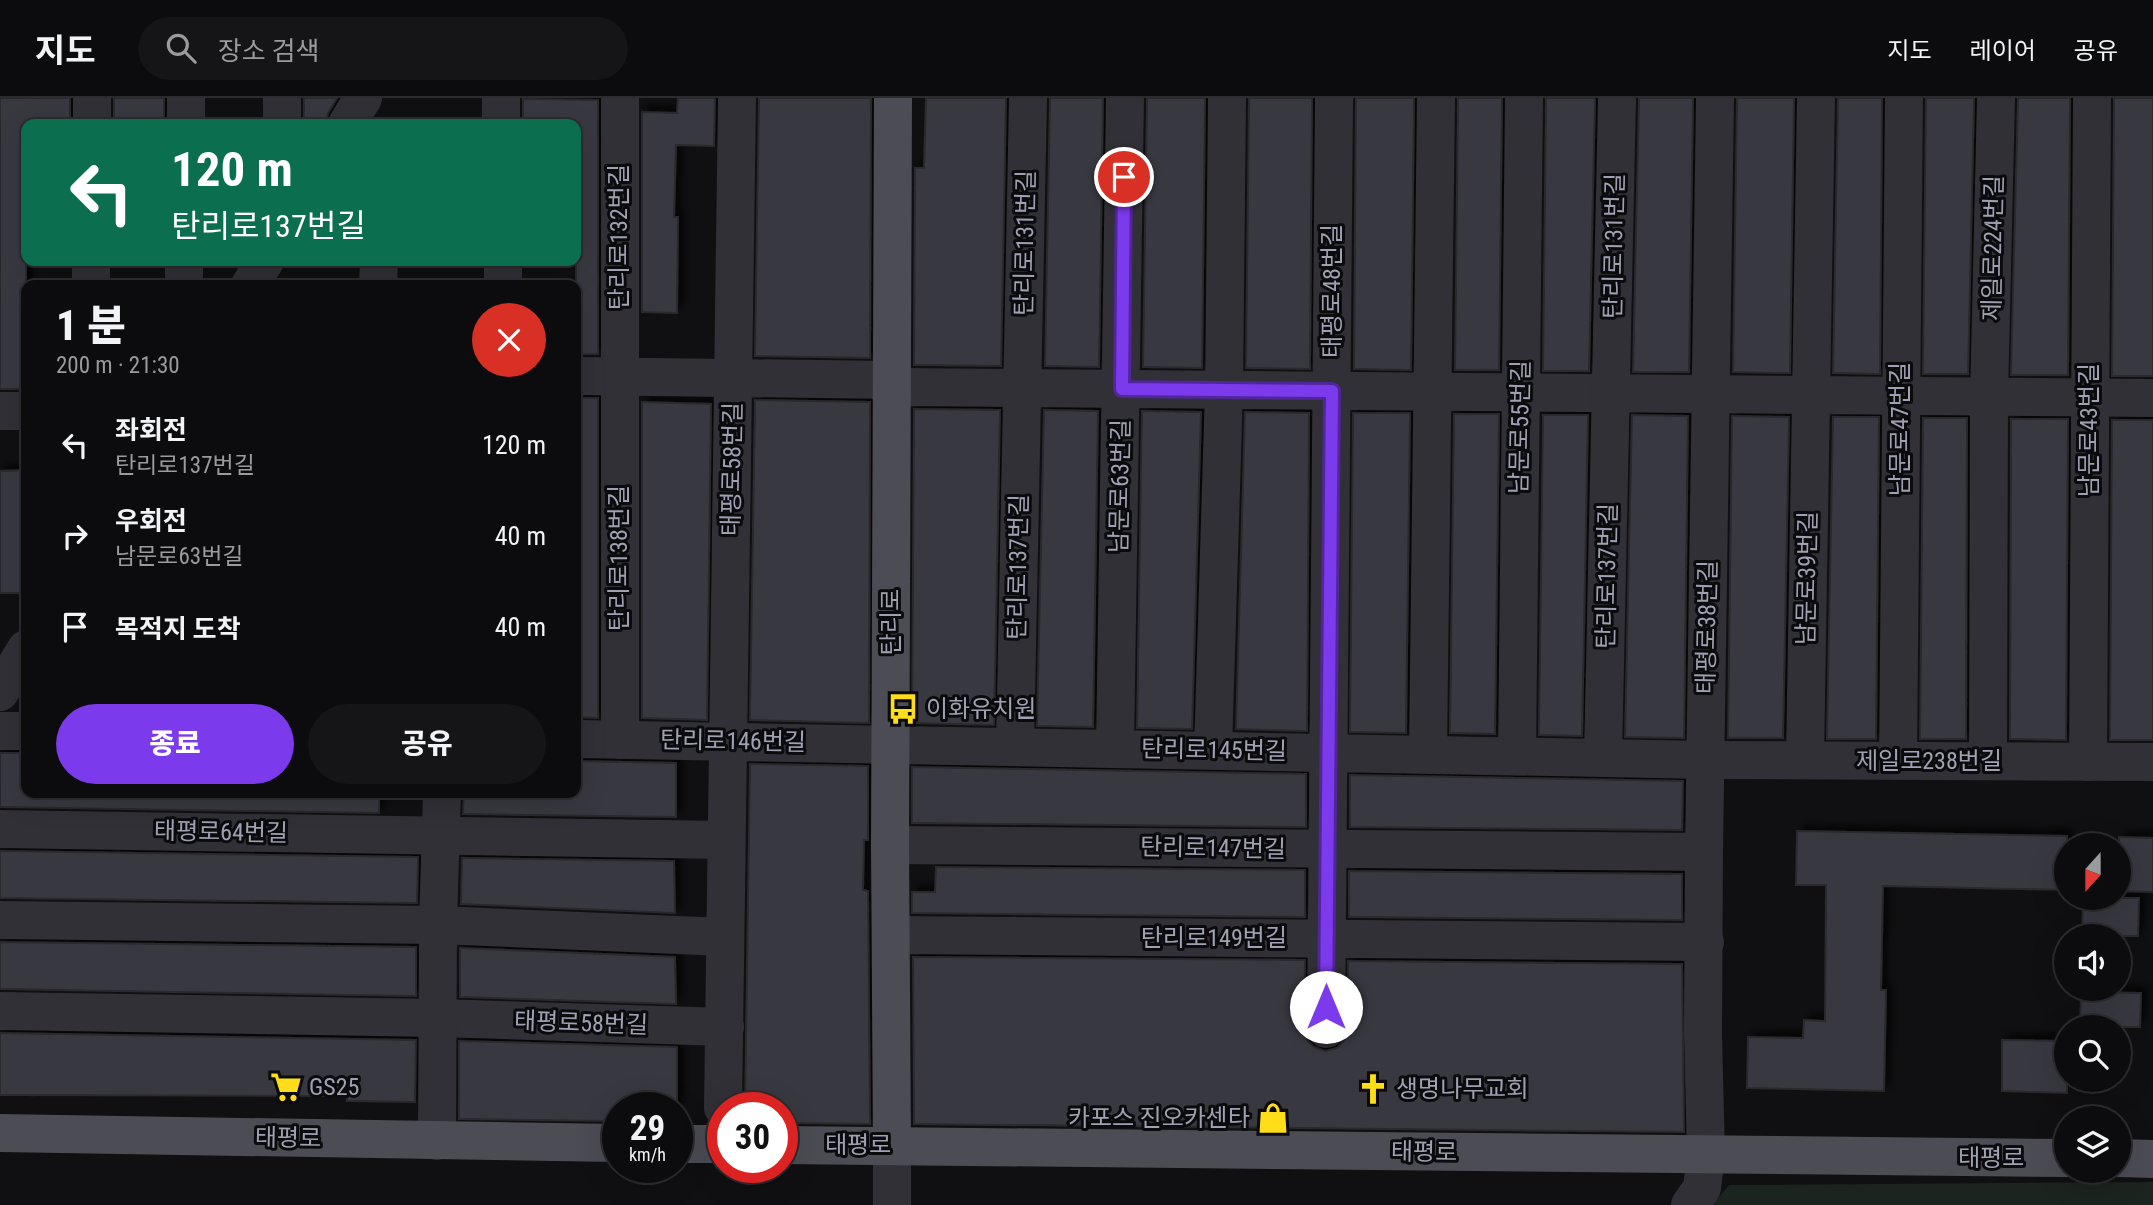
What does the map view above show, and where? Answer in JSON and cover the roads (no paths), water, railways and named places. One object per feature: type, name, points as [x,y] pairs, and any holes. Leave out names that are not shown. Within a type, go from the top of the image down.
[{"type":"main road","name":"탄리로","points":[[892,1146],[890,845],[893,98]]},
{"type":"main road","name":"태평로","points":[[0,1133],[602,1143]]},
{"type":"main road","name":"태평로","points":[[798,1145],[2054,1158]]},
{"type":"main road","points":[[2131,1158],[2153,1158]]},
{"type":"street","points":[[92,98],[92,119]]},
{"type":"street","points":[[186,98],[186,119]]},
{"type":"street","points":[[282,98],[282,119]]},
{"type":"street","points":[[350,119],[363,98]]},
{"type":"street","points":[[380,98],[380,119]]},
{"type":"street","points":[[501,98],[502,119]]},
{"type":"street","name":"탄리로132번길","points":[[618,376],[620,98]]},
{"type":"street","name":"태평로58번길","points":[[723,1092],[737,98]]},
{"type":"street","name":"탄리로131번길","points":[[1022,388],[1028,98]]},
{"type":"street","name":"남문로63번길","points":[[1115,748],[1125,98]]},
{"type":"street","points":[[1213,750],[1224,390],[1227,98]]},
{"type":"street","name":"태평로48번길","points":[[1326,1029],[1334,98]]},
{"type":"street","points":[[1428,754],[1436,98]]},
{"type":"street","name":"남문로55번길","points":[[1517,756],[1524,98]]},
{"type":"street","name":"탄리로131번길","points":[[1611,394],[1618,98]]},
{"type":"street","name":"태평로38번길","points":[[1690,1205],[1702,1188],[1706,1156],[1703,1034],[1704,852],[1715,98]]},
{"type":"street","points":[[1810,396],[1816,98]]},
{"type":"street","name":"남문로47번길","points":[[1898,761],[1904,98]]},
{"type":"street","name":"제일로224번길","points":[[1989,397],[1996,98]]},
{"type":"street","name":"남문로43번길","points":[[2088,762],[2092,98]]},
{"type":"street","points":[[581,376],[733,378],[1022,388],[2153,398]]},
{"type":"street","name":"탄리로138번길","points":[[618,376],[620,740]]},
{"type":"street","name":"탄리로137번길","points":[[1015,747],[1022,388]]},
{"type":"street","name":"탄리로137번길","points":[[1603,758],[1611,394]]},
{"type":"street","name":"남문로39번길","points":[[1805,760],[1810,396]]},
{"type":"street","points":[[1989,397],[1989,761]]},
{"type":"street","points":[[0,411],[21,411]]},
{"type":"street","points":[[0,692],[21,657]]},
{"type":"street","points":[[0,731],[21,731]]},
{"type":"street","name":"탄리로146번길","points":[[581,739],[891,744]]},
{"type":"street","name":"탄리로145번길","points":[[891,744],[1706,760]]},
{"type":"street","name":"제일로238번길","points":[[1706,760],[2153,762]]},
{"type":"street","points":[[437,1141],[438,925],[442,798]]},
{"type":"street","name":"태평로64번길","points":[[0,829],[442,835]]},
{"type":"street","points":[[442,835],[726,840]]},
{"type":"street","name":"탄리로147번길","points":[[890,845],[1704,852]]},
{"type":"street","points":[[0,920],[438,925],[725,937]]},
{"type":"street","name":"탄리로149번길","points":[[891,935],[1705,942]]},
{"type":"street","points":[[0,1011],[438,1018]]},
{"type":"street","name":"태평로58번길","points":[[438,1018],[725,1027]]},
{"type":"street","points":[[892,1146],[892,1205]]},
{"type":"place","name":"이화유치원","points":[[903,709]]},
{"type":"place","name":"GS25","points":[[286,1087]]},
{"type":"place","name":"생명나무교회","points":[[1373,1089]]},
{"type":"place","name":"카포스 진오카센타","points":[[1273,1118]]}]
